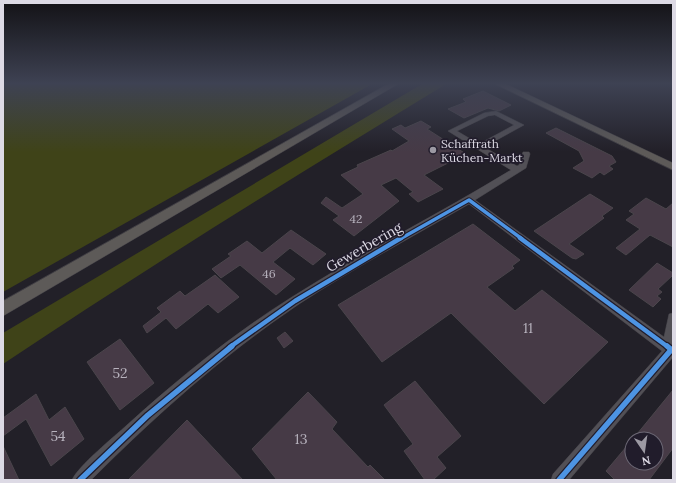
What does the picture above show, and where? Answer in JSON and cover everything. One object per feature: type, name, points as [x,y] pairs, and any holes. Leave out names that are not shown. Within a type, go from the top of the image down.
[{"type":"main road","points":[[3,309],[354,107]]},
{"type":"main road","points":[[547,107],[673,167]]},
{"type":"street","points":[[478,147],[520,125],[496,113],[486,114],[452,131],[478,147],[517,170]]},
{"type":"street","name":"Gewerbering","points":[[80,480],[113,447],[194,375],[271,317],[322,284],[469,200],[517,170],[523,166],[526,154]]},
{"type":"street","points":[[469,200],[671,350]]},
{"type":"street","points":[[558,480],[671,350],[673,318]]},
{"type":"green space","points":[[3,107],[332,107],[3,292]]},
{"type":"green space","points":[[384,107],[409,107],[112,292],[3,364],[3,333]]},
{"type":"building","points":[[454,107],[508,107],[499,111],[488,108],[464,118],[448,109]]},
{"type":"building","points":[[421,121],[431,127],[427,129],[466,154],[424,175],[443,189],[418,202],[409,194],[413,192],[396,178],[381,185],[399,201],[354,236],[333,220],[339,216],[321,203],[326,197],[342,208],[363,194],[341,175],[358,167],[357,165],[391,150],[392,151],[409,141],[392,129],[401,125],[405,128]]},
{"type":"building","points":[[556,128],[612,156],[616,162],[609,166],[613,169],[604,175],[600,172],[592,178],[573,168],[584,161],[579,151],[546,133]]},
{"type":"building","points":[[590,194],[613,208],[602,216],[604,218],[569,244],[584,254],[576,259],[572,258],[534,231]]},
{"type":"building","points":[[646,198],[666,209],[673,203],[673,247],[650,235],[626,255],[616,248],[640,229],[626,220],[634,214],[629,211]]},
{"type":"building","points":[[473,224],[520,260],[512,266],[514,268],[487,287],[515,311],[542,290],[608,342],[544,404],[451,313],[382,362],[338,305]]},
{"type":"building","points":[[291,230],[326,254],[313,265],[290,248],[273,262],[295,279],[276,295],[240,265],[221,278],[212,269],[231,256],[228,254],[247,241],[262,253]]},
{"type":"building","points":[[657,263],[673,273],[673,275],[658,289],[662,292],[657,296],[661,299],[653,307],[629,290]]},
{"type":"building","points":[[215,275],[239,297],[218,313],[208,304],[176,329],[166,318],[147,333],[143,326],[161,312],[157,308],[180,291],[185,296]]},
{"type":"building","points":[[285,332],[293,341],[284,348],[277,338]]},
{"type":"building","points":[[120,339],[154,383],[120,410],[87,362]]},
{"type":"building","points":[[415,381],[461,436],[437,457],[446,468],[433,480],[425,480],[404,451],[413,444],[384,405]]},
{"type":"building","points":[[673,390],[673,448],[664,460],[664,431],[640,431]]},
{"type":"building","points":[[308,392],[337,422],[332,429],[368,467],[370,465],[385,480],[277,480],[252,449]]},
{"type":"building","points":[[36,394],[49,420],[65,407],[84,439],[51,466],[26,419],[3,436],[3,418]]},
{"type":"building","points":[[187,420],[243,480],[128,480]]},
{"type":"building","points":[[3,446],[19,480],[3,480]]},
{"type":"building","points":[[624,450],[624,471],[656,471],[649,480],[615,480],[606,471]]},
{"type":"cycle path","points":[[80,480],[125,436],[172,394],[221,354],[271,317],[344,271],[469,200],[673,351]]},
{"type":"cycle path","points":[[559,480],[671,350]]},
{"type":"place","name":"Schaffrath Küchen-Markt","points":[[433,150]]}]
